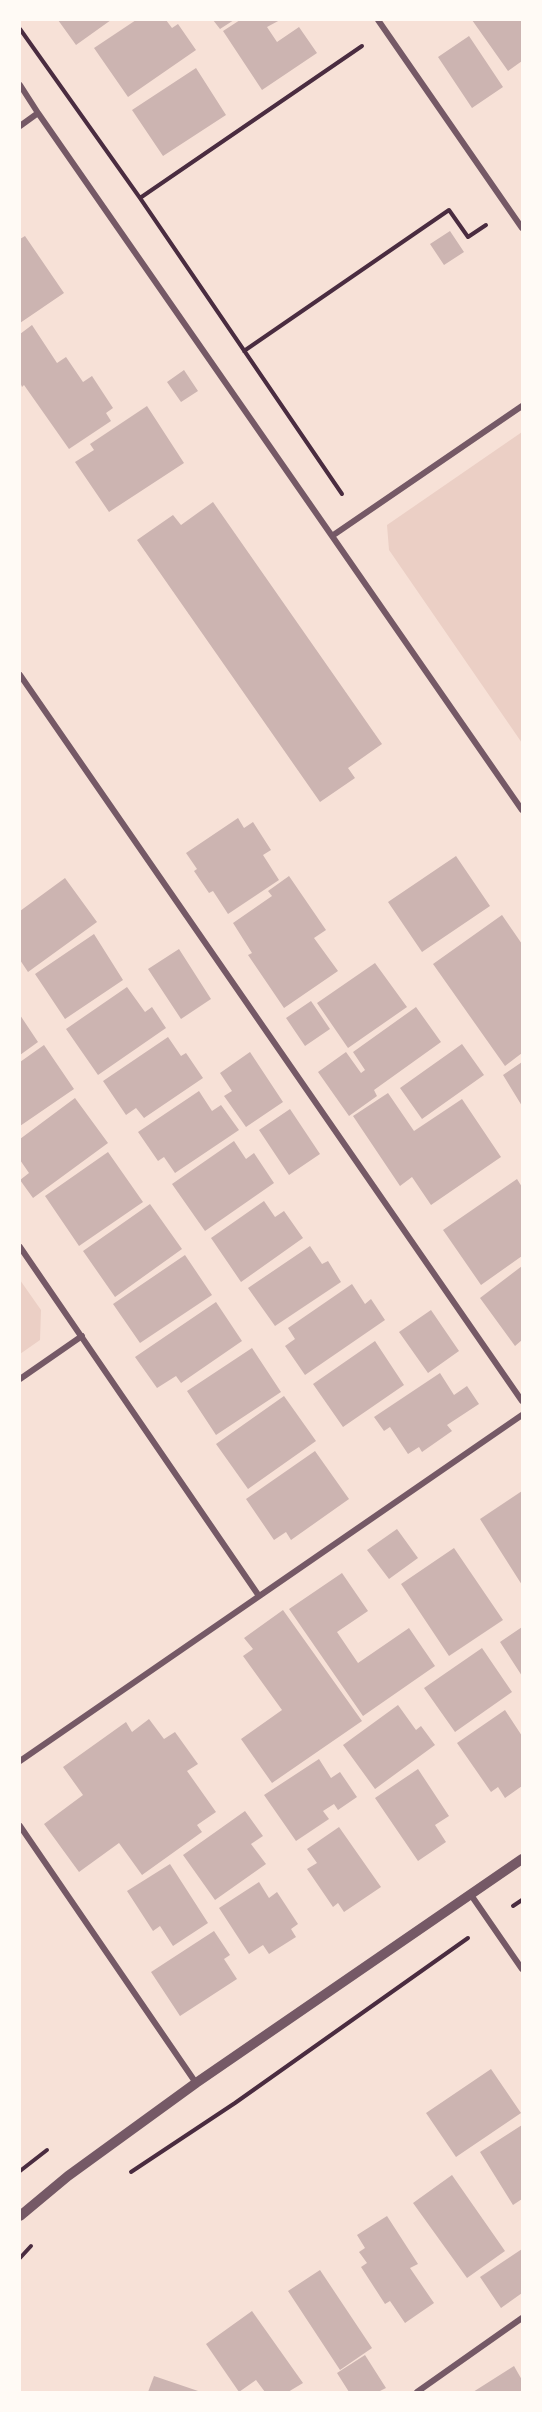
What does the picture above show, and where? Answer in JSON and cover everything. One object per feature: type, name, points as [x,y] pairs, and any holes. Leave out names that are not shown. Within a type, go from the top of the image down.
[{"type":"street","points":[[378,20],[522,228]]},
{"type":"street","points":[[20,85],[522,810]]},
{"type":"street","points":[[20,126],[38,113]]},
{"type":"street","points":[[332,536],[522,406]]},
{"type":"street","points":[[20,675],[522,1401]]},
{"type":"street","points":[[20,1247],[259,1596]]},
{"type":"street","points":[[20,1379],[82,1336]]},
{"type":"street","points":[[20,1761],[522,1415]]},
{"type":"street","points":[[20,1826],[196,2083]]},
{"type":"street","points":[[20,2216],[68,2176],[196,2083],[522,1859]]},
{"type":"street","points":[[471,1895],[522,1969]]},
{"type":"street","points":[[417,2392],[522,2318]]},
{"type":"path","points":[[20,28],[140,198],[346,500]]},
{"type":"path","points":[[140,198],[386,31]]},
{"type":"path","points":[[244,351],[449,210],[468,237],[475,233]]},
{"type":"path","points":[[513,1906],[522,1900]]},
{"type":"path","points":[[130,2173],[235,2103],[473,1935]]},
{"type":"path","points":[[20,2258],[36,2241]]},
{"type":"shaded area","points":[[522,432],[522,743],[389,550],[387,525]]},
{"type":"shaded area","points":[[20,1280],[41,1310],[40,1340],[20,1354]]},
{"type":"building","points":[[58,20],[111,20],[76,45]]},
{"type":"building","points":[[136,20],[166,20],[172,28],[178,24],[196,50],[128,97],[94,48]]},
{"type":"building","points":[[213,20],[234,20],[220,29]]},
{"type":"building","points":[[240,20],[280,20],[267,27],[277,42],[299,27],[317,53],[262,90],[223,31]]},
{"type":"building","points":[[472,20],[522,20],[522,61],[508,71]]},
{"type":"building","points":[[469,36],[503,87],[472,108],[438,57]]},
{"type":"building","points":[[196,68],[226,115],[163,156],[132,110]]},
{"type":"building","points":[[450,231],[464,252],[444,265],[430,244]]},
{"type":"building","points":[[25,236],[64,293],[20,323],[20,239]]},
{"type":"building","points":[[32,325],[57,363],[66,357],[83,382],[92,376],[113,408],[106,413],[111,421],[69,449],[20,382],[20,334]]},
{"type":"building","points":[[184,370],[198,391],[181,402],[167,382]]},
{"type":"building","points":[[147,406],[184,463],[109,512],[75,462],[94,450],[90,444]]},
{"type":"building","points":[[213,502],[382,744],[348,768],[355,778],[320,802],[137,540],[173,515],[181,525]]},
{"type":"building","points":[[238,818],[244,828],[253,822],[271,850],[263,855],[279,880],[228,914],[213,891],[209,893],[194,871],[197,869],[186,853]]},
{"type":"building","points":[[456,856],[490,906],[422,952],[388,902]]},
{"type":"building","points":[[289,876],[326,930],[314,938],[338,971],[284,1008],[248,955],[252,953],[233,923],[272,896],[268,891]]},
{"type":"building","points":[[65,878],[97,922],[28,972],[20,960],[20,911]]},
{"type":"building","points":[[502,915],[522,944],[522,1053],[505,1066],[433,964]]},
{"type":"building","points":[[94,934],[123,980],[65,1019],[35,974]]},
{"type":"building","points":[[179,949],[211,999],[181,1019],[148,969]]},
{"type":"building","points":[[375,963],[407,1007],[348,1048],[317,1003]]},
{"type":"building","points":[[127,987],[145,1012],[152,1007],[166,1028],[98,1075],[66,1029]]},
{"type":"building","points":[[311,1001],[330,1029],[305,1046],[286,1018]]},
{"type":"building","points":[[416,1007],[441,1042],[374,1090],[377,1096],[349,1116],[318,1072],[346,1052],[361,1073],[365,1070],[353,1052]]},
{"type":"building","points":[[20,1015],[38,1042],[20,1055]]},
{"type":"building","points":[[168,1037],[181,1056],[186,1053],[203,1078],[144,1118],[136,1108],[126,1115],[103,1081]]},
{"type":"building","points":[[462,1044],[484,1075],[422,1119],[400,1088]]},
{"type":"building","points":[[44,1045],[74,1089],[20,1126],[20,1062]]},
{"type":"building","points":[[250,1052],[283,1102],[246,1127],[224,1096],[232,1091],[220,1073]]},
{"type":"building","points":[[522,1062],[522,1106],[503,1075]]},
{"type":"building","points":[[199,1091],[212,1111],[221,1105],[239,1130],[175,1173],[164,1157],[158,1161],[138,1132]]},
{"type":"building","points":[[388,1093],[414,1131],[462,1099],[501,1157],[431,1205],[412,1177],[400,1186],[353,1116]]},
{"type":"building","points":[[75,1098],[108,1143],[33,1198],[20,1180],[29,1173],[20,1160],[20,1139]]},
{"type":"building","points":[[290,1109],[320,1154],[289,1175],[259,1130]]},
{"type":"building","points":[[234,1141],[246,1159],[254,1153],[274,1183],[205,1231],[172,1184]]},
{"type":"building","points":[[108,1152],[143,1202],[79,1246],[45,1196]]},
{"type":"building","points":[[517,1179],[522,1187],[522,1256],[481,1285],[443,1230]]},
{"type":"building","points":[[264,1201],[275,1217],[284,1211],[303,1238],[241,1282],[211,1238]]},
{"type":"building","points":[[150,1204],[182,1249],[115,1297],[83,1251]]},
{"type":"building","points":[[310,1246],[322,1264],[328,1261],[341,1282],[275,1326],[248,1288]]},
{"type":"building","points":[[185,1255],[212,1295],[140,1343],[113,1304]]},
{"type":"building","points":[[522,1266],[522,1340],[515,1346],[480,1298]]},
{"type":"building","points":[[352,1284],[365,1304],[371,1299],[385,1320],[305,1375],[285,1346],[295,1339],[288,1328]]},
{"type":"building","points":[[216,1302],[242,1341],[181,1383],[176,1376],[157,1388],[135,1357]]},
{"type":"building","points":[[431,1310],[459,1351],[428,1373],[399,1332]]},
{"type":"building","points":[[375,1341],[404,1385],[343,1427],[313,1384]]},
{"type":"building","points":[[252,1348],[281,1392],[216,1435],[187,1391]]},
{"type":"building","points":[[440,1373],[454,1395],[467,1386],[479,1404],[447,1425],[452,1431],[422,1452],[419,1447],[408,1454],[390,1427],[384,1431],[374,1417]]},
{"type":"building","points":[[284,1396],[316,1441],[248,1489],[216,1444]]},
{"type":"building","points":[[315,1451],[349,1499],[291,1540],[286,1532],[274,1540],[246,1499]]},
{"type":"building","points":[[522,1491],[522,1585],[480,1519]]},
{"type":"building","points":[[397,1529],[418,1558],[389,1579],[367,1550]]},
{"type":"building","points":[[454,1548],[503,1620],[449,1656],[401,1584]]},
{"type":"building","points":[[342,1573],[368,1611],[337,1632],[358,1663],[409,1628],[435,1666],[363,1716],[289,1609]]},
{"type":"building","points":[[283,1610],[362,1721],[272,1783],[241,1739],[282,1710],[243,1656],[253,1649],[244,1638]]},
{"type":"building","points":[[522,1627],[522,1676],[500,1642]]},
{"type":"building","points":[[482,1648],[512,1692],[455,1732],[424,1688]]},
{"type":"building","points":[[398,1705],[416,1730],[421,1726],[435,1745],[375,1789],[343,1745]]},
{"type":"building","points":[[505,1710],[522,1736],[522,1786],[505,1798],[498,1787],[491,1792],[457,1743]]},
{"type":"building","points":[[149,1719],[164,1739],[175,1732],[198,1764],[187,1771],[216,1812],[197,1825],[202,1832],[142,1875],[119,1843],[79,1872],[44,1824],[83,1795],[63,1767],[126,1722],[132,1732]]},
{"type":"building","points":[[319,1759],[331,1778],[340,1772],[357,1797],[338,1810],[334,1804],[323,1811],[329,1819],[296,1841],[264,1795]]},
{"type":"building","points":[[418,1769],[449,1816],[435,1825],[446,1842],[418,1861],[375,1798]]},
{"type":"building","points":[[245,1811],[263,1836],[251,1844],[266,1864],[215,1900],[183,1855]]},
{"type":"building","points":[[339,1827],[381,1887],[344,1912],[338,1903],[333,1907],[307,1869],[317,1863],[307,1849]]},
{"type":"building","points":[[170,1864],[208,1923],[173,1946],[160,1926],[153,1931],[127,1891]]},
{"type":"building","points":[[259,1882],[269,1898],[277,1892],[298,1924],[291,1929],[296,1937],[269,1954],[263,1945],[249,1954],[219,1908]]},
{"type":"building","points":[[214,1931],[230,1955],[224,1959],[237,1979],[180,2016],[151,1972]]},
{"type":"building","points":[[491,2069],[521,2113],[456,2157],[426,2113]]},
{"type":"building","points":[[522,2125],[522,2199],[513,2205],[480,2152]]},
{"type":"building","points":[[452,2175],[505,2251],[467,2278],[413,2203]]},
{"type":"building","points":[[387,2216],[418,2264],[410,2268],[434,2303],[405,2323],[390,2301],[385,2304],[361,2267],[367,2263],[359,2252],[365,2248],[357,2235]]},
{"type":"building","points":[[522,2249],[522,2293],[501,2308],[480,2277]]},
{"type":"building","points":[[320,2270],[372,2348],[340,2370],[288,2291]]},
{"type":"building","points":[[252,2311],[303,2383],[288,2392],[265,2392],[256,2380],[239,2392],[206,2344]]},
{"type":"building","points":[[365,2355],[386,2388],[378,2392],[349,2392],[337,2373]]},
{"type":"building","points":[[514,2366],[522,2380],[522,2392],[473,2392]]},
{"type":"building","points":[[154,2376],[201,2392],[148,2392]]}]
